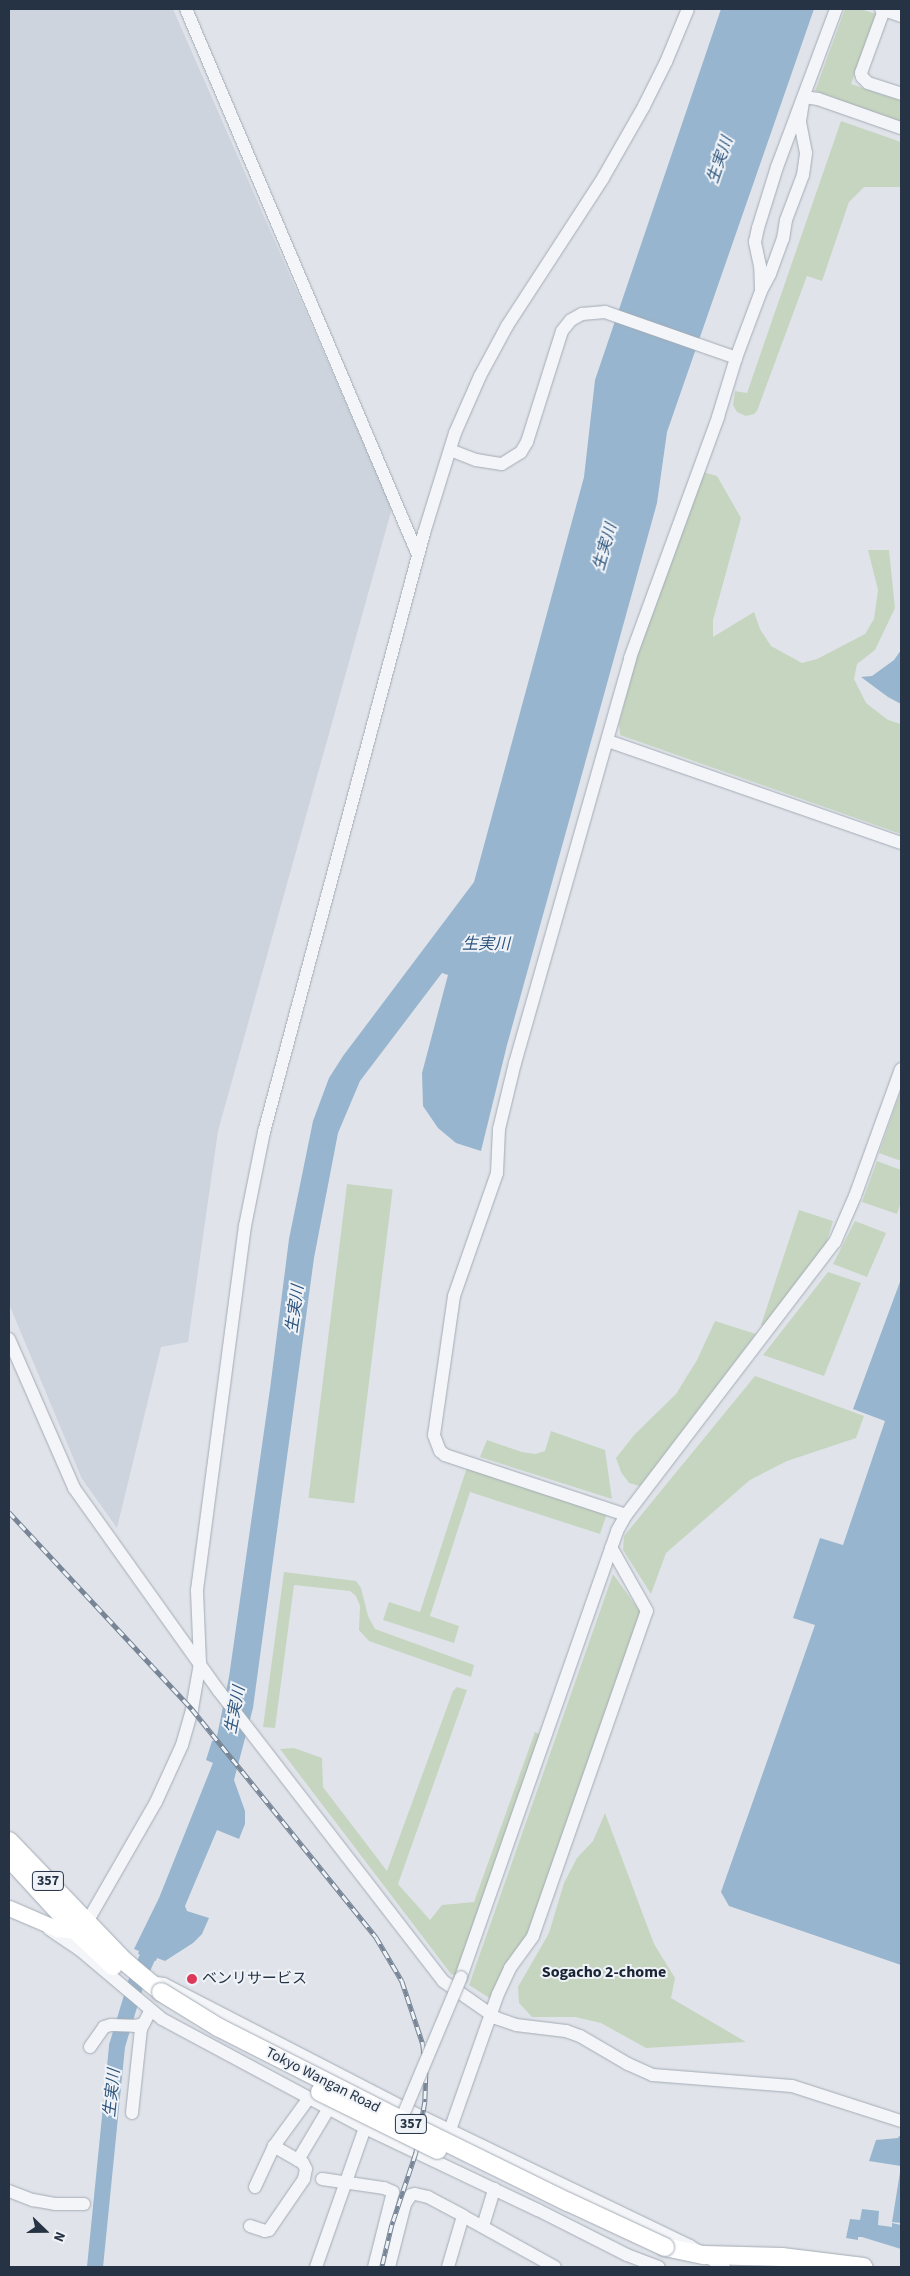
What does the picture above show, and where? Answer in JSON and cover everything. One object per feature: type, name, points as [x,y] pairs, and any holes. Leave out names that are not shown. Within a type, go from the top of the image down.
[{"type":"highway","name":"Tokyo Wangan Road","points":[[9,1841],[116,1968],[170,2012],[630,2243],[716,2264],[780,2267]]},
{"type":"highway","name":"Tokyo Wangan Road","points":[[9,1857],[82,1927]]},
{"type":"highway","name":"Tokyo Wangan Road","points":[[116,1968],[154,1987],[218,2027],[399,2126]]},
{"type":"highway","name":"Tokyo Wangan Road","points":[[716,2264],[782,2257],[863,2267]]},
{"type":"main road","points":[[9,1908],[58,1930],[82,1927]]},
{"type":"street","points":[[186,9],[418,555]]},
{"type":"street","points":[[82,1927],[156,1802],[182,1745],[192,1709],[200,1663],[197,1590],[245,1226],[264,1132],[418,555],[450,450],[480,376],[508,326],[603,178],[661,71],[688,9]]},
{"type":"street","points":[[761,291],[760,266],[755,242],[758,228],[777,167],[836,9]]},
{"type":"street","points":[[901,16],[882,9],[861,73],[868,83],[901,94]]},
{"type":"street","points":[[804,97],[818,99],[901,128]]},
{"type":"street","points":[[626,1515],[445,1455],[435,1443],[434,1435],[454,1296],[497,1173],[499,1129],[515,1063],[630,658],[718,417],[736,358],[783,239],[786,220],[806,163],[806,153],[800,131],[804,97]]},
{"type":"street","points":[[450,450],[476,460],[502,464],[521,452],[527,442],[562,331],[571,320],[582,314],[594,312],[614,315],[736,358]]},
{"type":"street","points":[[608,740],[901,844]]},
{"type":"street","points":[[399,2126],[460,1977],[617,1531],[626,1515],[835,1242],[855,1196],[901,1069]]},
{"type":"street","points":[[9,1339],[74,1488],[219,1691],[443,1981],[491,2015],[516,2025],[566,2031],[580,2036],[628,2064],[653,2075],[792,2086],[900,2120]]},
{"type":"street","points":[[450,2130],[498,1994],[510,1968],[533,1936],[647,1611],[611,1547]]},
{"type":"street","points":[[38,1922],[75,1946],[116,1968],[147,2009],[365,2128],[634,2258],[662,2251]]},
{"type":"street","points":[[154,1987],[164,1984],[450,2130],[662,2251]]},
{"type":"street","points":[[132,2113],[138,2049],[147,2009]]},
{"type":"street","points":[[90,2047],[104,2027],[110,2024],[135,2026],[143,2024]]},
{"type":"street","points":[[254,2187],[274,2146],[309,2098]]},
{"type":"street","points":[[298,2160],[329,2108]]},
{"type":"street","points":[[411,2150],[420,2116]]},
{"type":"street","points":[[316,2267],[365,2128]]},
{"type":"street","points":[[250,2226],[265,2231],[269,2230],[304,2179],[306,2169],[303,2163],[274,2146]]},
{"type":"street","points":[[322,2179],[384,2188],[393,2192],[374,2267]]},
{"type":"street","points":[[483,2226],[494,2189]]},
{"type":"street","points":[[9,2191],[33,2200],[55,2204],[84,2204]]},
{"type":"street","points":[[389,2267],[405,2204],[411,2195],[428,2197],[555,2267]]},
{"type":"street","points":[[448,2267],[463,2216]]},
{"type":"shaded area","points":[[9,9],[173,9],[392,508],[218,1131],[188,1342],[161,1347],[117,1528],[82,1479],[9,1304]]},
{"type":"green space","points":[[845,9],[861,9],[876,14],[851,84],[901,101],[901,122],[815,91]]},
{"type":"green space","points":[[841,121],[901,142],[901,187],[864,187],[849,202],[822,281],[807,276],[757,411],[746,416],[737,412],[733,405],[735,391],[747,393]]},
{"type":"green space","points":[[703,472],[717,476],[741,518],[713,620],[713,637],[754,612],[760,629],[771,646],[802,663],[817,659],[865,634],[874,619],[878,590],[868,550],[889,550],[895,608],[875,650],[857,664],[854,679],[866,703],[888,720],[901,724],[901,834],[620,735],[619,724],[636,659]]},
{"type":"green space","points":[[901,1090],[901,1161],[879,1153]]},
{"type":"green space","points":[[877,1161],[901,1170],[901,1202],[897,1214],[862,1202]]},
{"type":"green space","points":[[347,1184],[393,1190],[354,1503],[308,1498]]},
{"type":"green space","points":[[799,1210],[833,1221],[825,1248],[769,1327],[761,1325]]},
{"type":"green space","points":[[855,1221],[886,1233],[867,1277],[833,1264]]},
{"type":"green space","points":[[828,1272],[861,1283],[824,1376],[763,1355]]},
{"type":"green space","points":[[715,1321],[756,1334],[640,1486],[629,1483],[621,1472],[616,1458],[635,1434],[676,1394],[697,1360]]},
{"type":"green space","points":[[755,1376],[864,1416],[856,1438],[787,1461],[750,1480],[666,1553],[651,1594],[623,1550],[624,1536]]},
{"type":"green space","points":[[551,1431],[605,1450],[612,1499],[480,1457],[487,1440],[522,1452],[535,1454],[545,1451]]},
{"type":"green space","points":[[467,1467],[607,1513],[600,1534],[470,1492],[430,1616],[459,1626],[454,1643],[383,1620],[389,1602],[420,1612]]},
{"type":"green space","points":[[284,1572],[356,1581],[361,1588],[368,1616],[375,1629],[474,1665],[471,1677],[369,1641],[359,1630],[360,1606],[356,1596],[350,1591],[294,1585],[275,1728],[263,1727]]},
{"type":"green space","points":[[613,1574],[641,1613],[526,1938],[491,1999],[469,1985]]},
{"type":"green space","points":[[457,1687],[467,1690],[398,1884],[430,1920],[442,1905],[474,1902],[535,1732],[542,1735],[457,1976],[451,1974],[280,1749],[294,1748],[322,1758],[323,1787],[387,1871],[453,1691]]},
{"type":"green space","points":[[605,1813],[654,1944],[675,1978],[671,1998],[746,2042],[646,2048],[601,2023],[575,2017],[532,2017],[519,2003],[518,1987],[549,1933],[564,1883],[577,1858],[593,1841]]},
{"type":"water","name":"生実川","points":[[721,9],[814,9],[667,432],[657,503],[507,1045],[481,1151],[456,1143],[438,1128],[423,1106],[422,1073],[448,975],[442,973],[360,1081],[338,1133],[314,1258],[253,1708],[234,1780],[245,1811],[245,1824],[239,1839],[217,1830],[185,1906],[187,1911],[209,1918],[202,1934],[193,1943],[165,1961],[157,1958],[156,1961],[138,1954],[139,1951],[134,1949],[159,1898],[213,1763],[206,1760],[212,1741],[216,1741],[229,1677],[270,1389],[289,1239],[313,1121],[329,1078],[343,1056],[474,882],[584,477],[595,380]]},
{"type":"water","points":[[901,650],[901,704],[861,677],[872,676],[894,660]]},
{"type":"water","points":[[901,1279],[901,1965],[729,1906],[721,1892],[815,1625],[793,1618],[820,1538],[843,1545],[885,1421],[853,1409]]},
{"type":"water","points":[[899,2136],[901,2137],[901,2166],[869,2161],[876,2140],[898,2138]]},
{"type":"water","points":[[901,2166],[901,2223],[892,2222]]},
{"type":"water","points":[[862,2209],[879,2211],[878,2225],[892,2227],[892,2223],[901,2225],[901,2249],[862,2237],[858,2237],[858,2240],[846,2238],[850,2219],[860,2220]]},
{"type":"waterway","name":"生実川","points":[[95,2267],[117,2046],[136,1983],[156,1938]]},
{"type":"railway","points":[[9,1512],[192,1709],[376,1937],[402,1981],[423,2044],[426,2075],[425,2102],[416,2153],[392,2225],[382,2267]]},
{"type":"place","name":"ベンリサービス","points":[[192,1979]]},
{"type":"district","name":"Sogacho 2-chome","points":[[604,1972]]}]
